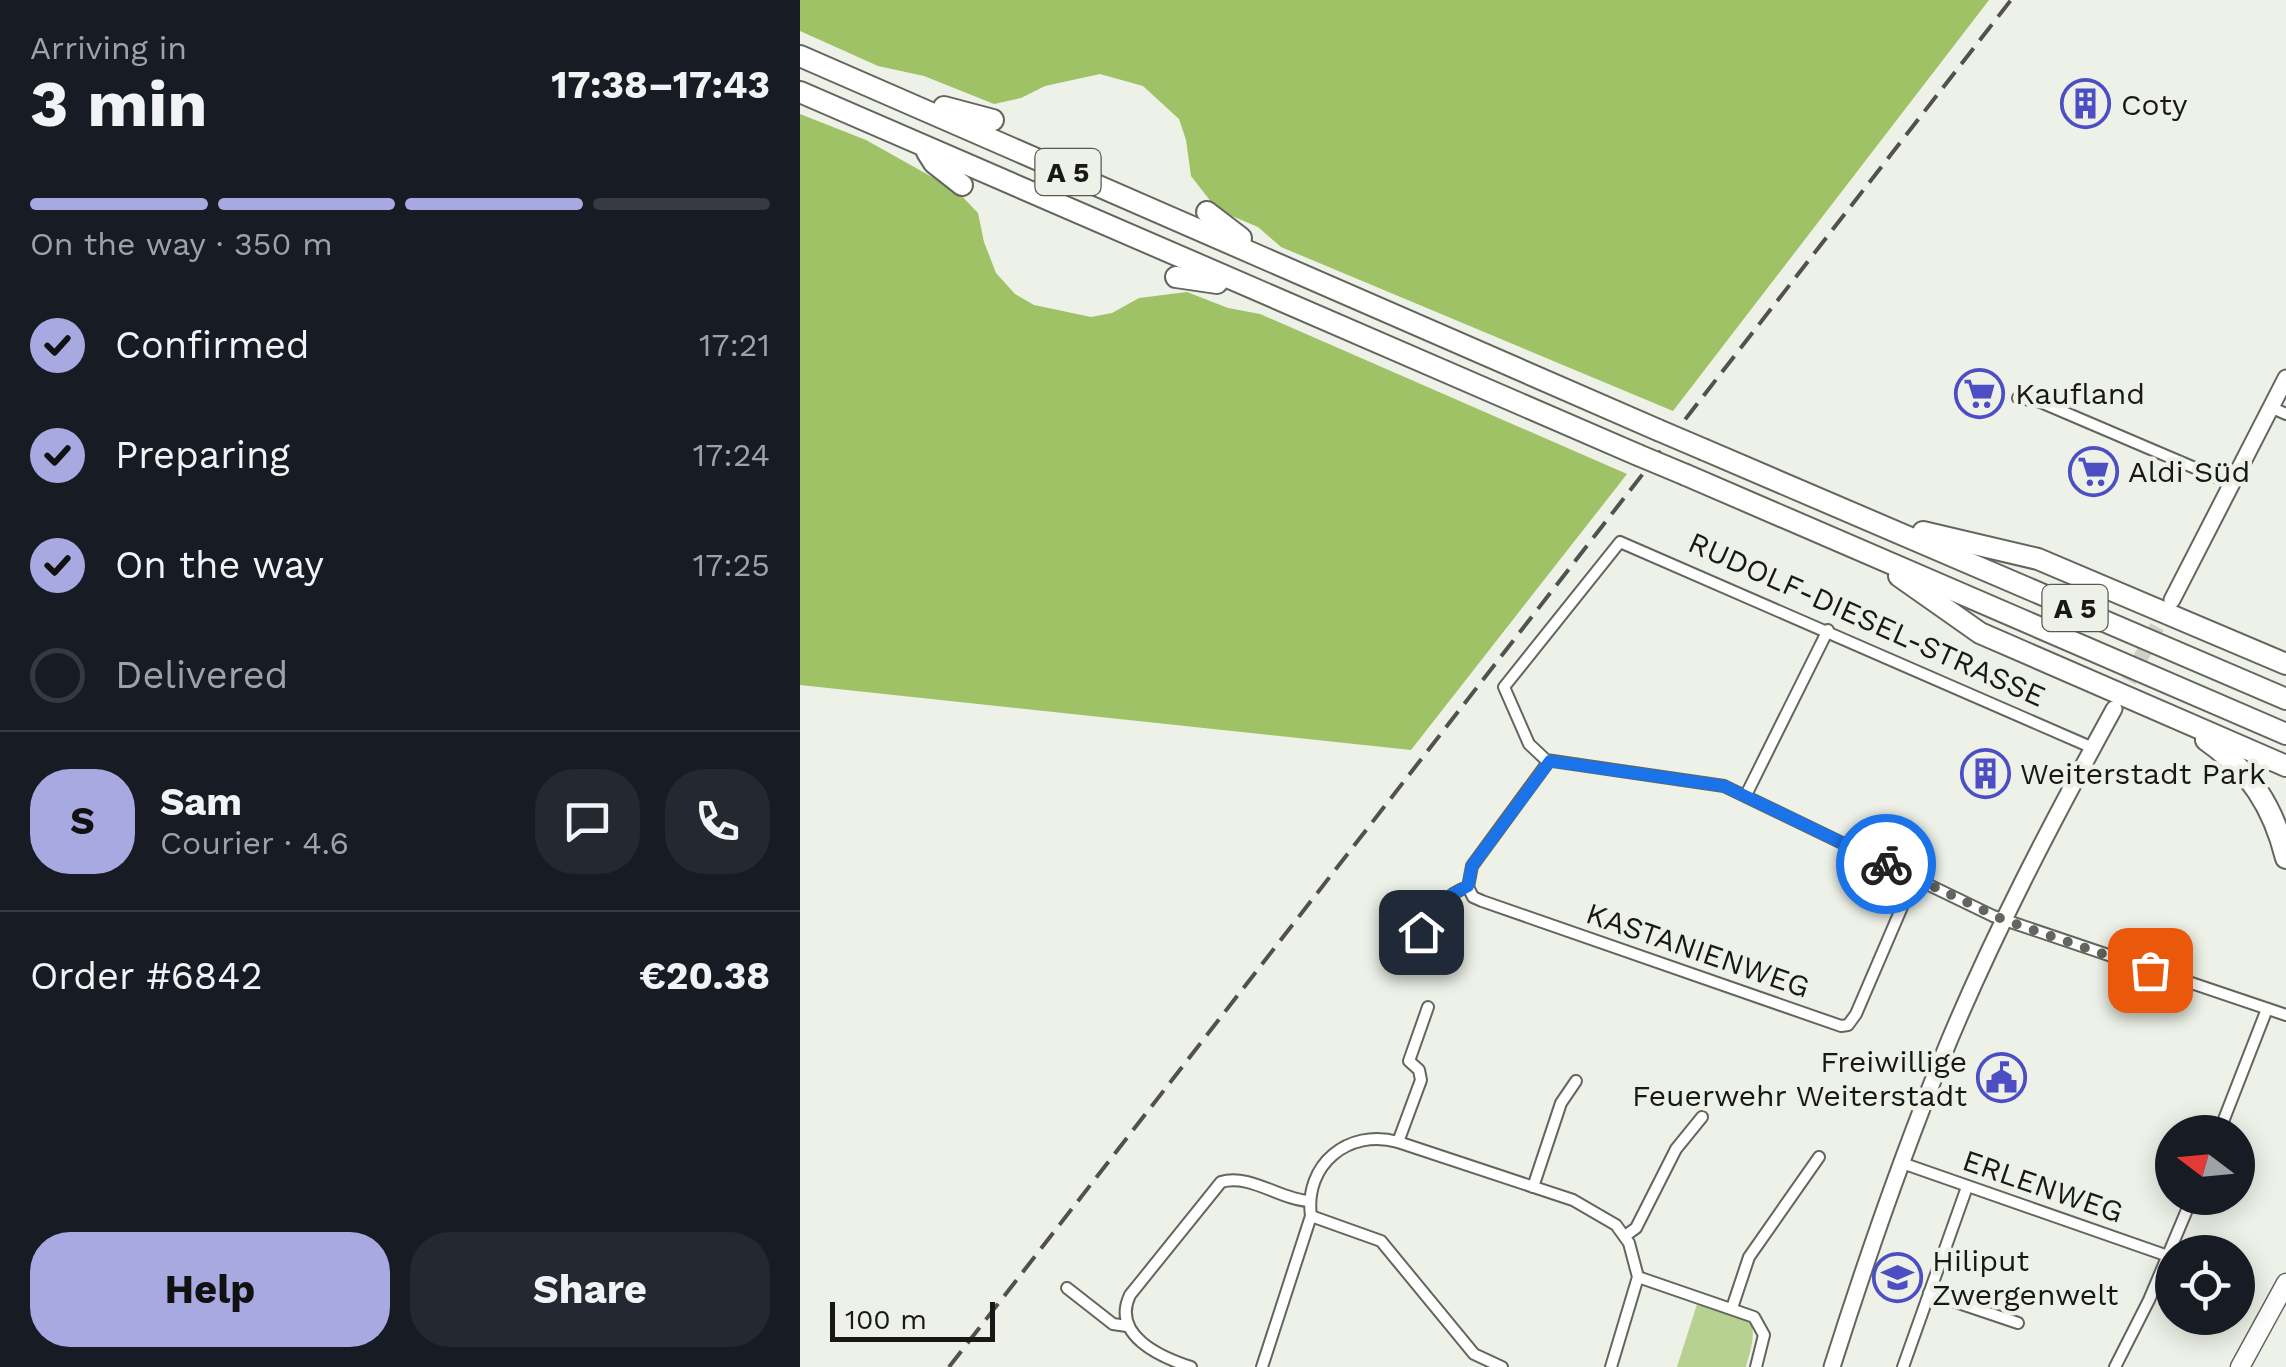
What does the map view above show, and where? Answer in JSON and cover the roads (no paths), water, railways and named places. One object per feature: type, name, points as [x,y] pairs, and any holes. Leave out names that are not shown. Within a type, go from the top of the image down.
[{"type":"highway","name":"A 5","points":[[800,56],[1658,430],[2286,698]]},
{"type":"highway","points":[[865,84],[994,120]]},
{"type":"highway","name":"A 5","points":[[800,92],[2286,734]]},
{"type":"highway","points":[[922,146],[934,163],[962,186]]},
{"type":"highway","points":[[1207,212],[1271,260]]},
{"type":"highway","points":[[1176,277],[1277,300]]},
{"type":"highway","name":"A 5","points":[[1864,517],[2038,559],[2286,661]]},
{"type":"highway","points":[[1869,554],[1980,633],[2286,766]]},
{"type":"highway","points":[[2152,709],[2220,750],[2248,776],[2270,808],[2286,858]]},
{"type":"main road","points":[[2240,1367],[2286,1283]]},
{"type":"main road","points":[[2253,1367],[2286,1305]]},
{"type":"street","points":[[2172,600],[2286,378]]},
{"type":"street","points":[[2018,398],[2038,401],[2230,483]]},
{"type":"street","points":[[2270,407],[2286,414]]},
{"type":"street","name":"RUDOLF-DIESEL-STRASSE","points":[[1550,761],[1538,756],[1528,744],[1504,687],[1620,542],[2092,748]]},
{"type":"street","points":[[1746,794],[1828,630]]},
{"type":"street","points":[[1832,1367],[1942,1058],[2004,920],[2114,709]]},
{"type":"street","points":[[1409,949],[1446,901],[1468,886],[1472,866],[1550,761],[1709,782],[1746,794],[2004,920],[2286,1015]]},
{"type":"street","name":"KASTANIENWEG","points":[[1468,886],[1470,894],[1482,901],[1841,1026],[1848,1025],[1856,1014],[1914,879]]},
{"type":"street","points":[[1398,1142],[1420,1080],[1420,1070],[1409,1061],[1428,1006]]},
{"type":"street","points":[[2226,1115],[2267,1009]]},
{"type":"street","points":[[1533,1187],[1561,1103],[1576,1081]]},
{"type":"street","points":[[1626,1236],[1636,1228],[1679,1144],[1702,1117]]},
{"type":"street","points":[[1262,1367],[1312,1216],[1309,1201],[1325,1165],[1340,1148],[1367,1138],[1398,1142],[1533,1187],[1600,1213],[1626,1236],[1638,1277],[1611,1367]]},
{"type":"street","points":[[1732,1308],[1749,1257],[1819,1157]]},
{"type":"street","name":"ERLENWEG","points":[[1902,1163],[2155,1252]]},
{"type":"street","points":[[1192,1367],[1160,1361],[1136,1338],[1126,1326],[1124,1311],[1130,1295],[1216,1185],[1235,1180],[1309,1201]]},
{"type":"street","points":[[1904,1367],[1967,1187]]},
{"type":"street","points":[[1312,1216],[1382,1241],[1474,1354],[1502,1367]]},
{"type":"street","points":[[1638,1277],[1754,1317],[1763,1331],[1764,1344],[1756,1367]]},
{"type":"street","points":[[2115,1367],[2155,1283]]},
{"type":"street","points":[[1066,1288],[1114,1324],[1126,1326]]},
{"type":"street","points":[[1929,1293],[2018,1323]]},
{"type":"tunnel","points":[[2118,701],[2168,606]]},
{"type":"railway","points":[[949,1367],[2011,0]]},
{"type":"place","name":"Coty","points":[[2086,104]]},
{"type":"place","name":"Kaufland","points":[[1980,393]]},
{"type":"place","name":"Aldi Süd","points":[[2093,471]]},
{"type":"place","name":"Weiterstadt Park","points":[[1985,773]]},
{"type":"place","name":"Freiwillige Feuerwehr Weiterstadt","points":[[2002,1078]]},
{"type":"place","name":"Hiliput Zwergenwelt","points":[[1897,1277]]}]
